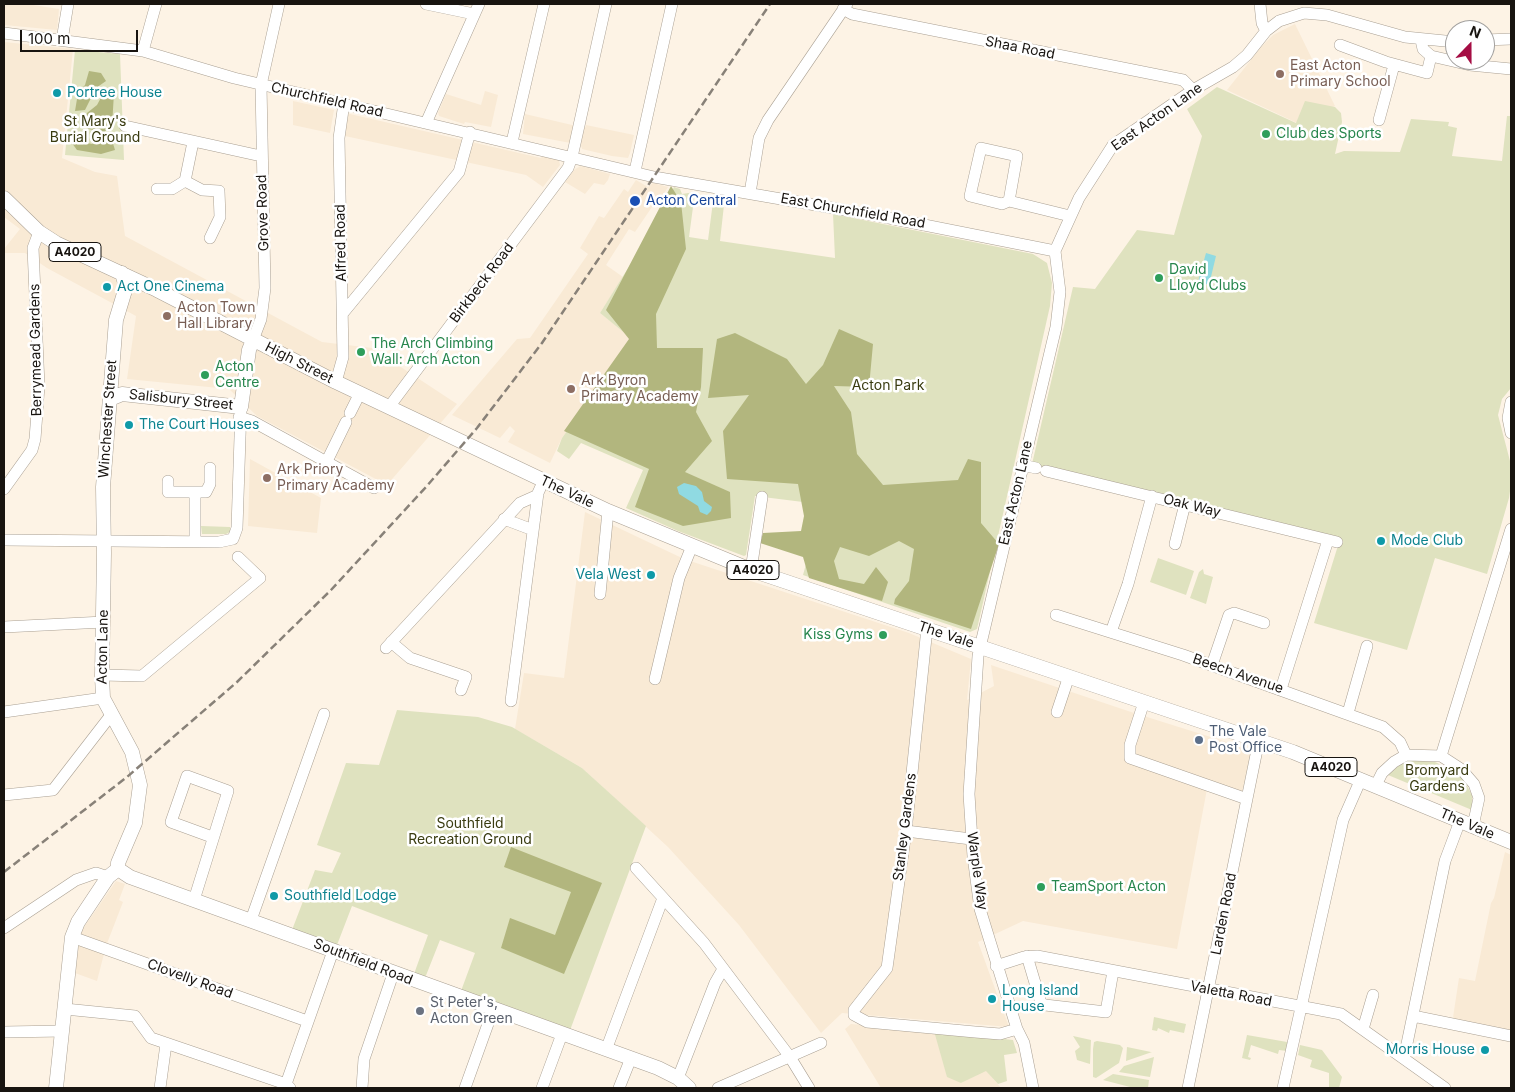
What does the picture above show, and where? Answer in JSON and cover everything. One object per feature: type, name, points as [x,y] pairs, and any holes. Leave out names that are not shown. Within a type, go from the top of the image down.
[{"type":"main road","name":"High Street","points":[[4,198],[39,232],[56,243],[122,273],[389,407]]},
{"type":"main road","name":"Winchester Street","points":[[104,541],[103,487],[116,396],[111,382],[116,320],[124,299],[126,287],[122,273]]},
{"type":"main road","points":[[124,299],[146,285]]},
{"type":"main road","points":[[240,412],[249,350],[253,340]]},
{"type":"main road","name":"Salisbury Street","points":[[116,396],[240,412]]},
{"type":"main road","name":"The Vale","points":[[389,407],[543,482],[751,570],[1259,740],[1376,785],[1511,842]]},
{"type":"main road","name":"Acton Lane","points":[[56,1088],[72,937],[78,922],[118,863],[135,823],[140,785],[132,752],[103,698],[104,541]]},
{"type":"main road","name":"Southfield Road","points":[[113,873],[130,877],[251,920],[393,974],[631,1058],[678,1078],[689,1088]]},
{"type":"street","points":[[62,40],[68,4]]},
{"type":"street","points":[[143,51],[156,4]]},
{"type":"street","name":"Grove Road","points":[[253,340],[261,319],[265,288],[261,85],[280,4]]},
{"type":"street","points":[[426,4],[477,9],[426,123]]},
{"type":"street","points":[[512,142],[544,4]]},
{"type":"street","name":"Birkbeck Road","points":[[389,407],[562,176],[572,157],[606,4]]},
{"type":"street","points":[[635,171],[672,4]]},
{"type":"street","points":[[1260,4],[1262,23],[1266,30]]},
{"type":"street","points":[[750,193],[759,138],[768,120],[845,7]]},
{"type":"street","name":"Shaa Road","points":[[845,7],[852,14],[1183,80],[1193,90]]},
{"type":"street","name":"East Acton Lane","points":[[981,646],[1022,465],[1056,327],[1060,292],[1055,251],[1070,216],[1094,171],[1113,144],[1193,90],[1232,67],[1247,55],[1266,30],[1301,8],[1327,14],[1390,34],[1421,40],[1445,41]]},
{"type":"street","name":"Churchfield Road","points":[[4,34],[143,51],[206,71],[261,85],[470,132],[650,176]]},
{"type":"street","points":[[1495,40],[1511,39]]},
{"type":"street","points":[[1421,40],[1423,49],[1431,56],[1470,64],[1511,69]]},
{"type":"street","points":[[1340,45],[1394,65],[1427,73],[1431,56]]},
{"type":"street","points":[[1378,120],[1394,65]]},
{"type":"street","name":"Alfred Road","points":[[336,382],[343,357],[339,138],[344,103]]},
{"type":"street","points":[[125,126],[261,156]]},
{"type":"street","points":[[343,313],[459,172],[470,132]]},
{"type":"street","points":[[157,189],[172,189],[185,181],[193,142]]},
{"type":"street","points":[[1009,200],[1017,156],[981,148],[970,196],[1002,204],[1009,200],[1070,216]]},
{"type":"street","name":"East Churchfield Road","points":[[650,176],[964,232],[1055,251]]},
{"type":"street","points":[[185,181],[202,190],[219,191],[220,217],[210,238]]},
{"type":"street","name":"Berrymead Gardens","points":[[4,489],[32,450],[36,439],[39,386],[33,248],[39,232]]},
{"type":"street","points":[[326,463],[360,393]]},
{"type":"street","points":[[1511,402],[1508,418],[1511,434]]},
{"type":"street","points":[[240,412],[252,421],[326,463],[374,488]]},
{"type":"street","points":[[233,549],[237,528],[240,412]]},
{"type":"street","name":"Oak Way","points":[[1022,465],[1333,541],[1280,689]]},
{"type":"street","points":[[168,481],[168,492],[195,494],[206,492],[209,488],[210,468]]},
{"type":"street","points":[[511,701],[538,495],[543,482]]},
{"type":"street","points":[[195,494],[195,542]]},
{"type":"street","points":[[461,690],[466,677],[410,658],[388,645],[504,519],[526,498],[538,495]]},
{"type":"street","points":[[1111,632],[1128,584],[1152,496]]},
{"type":"street","points":[[751,570],[762,497]]},
{"type":"street","points":[[1175,544],[1185,504]]},
{"type":"street","points":[[600,594],[608,511]]},
{"type":"street","points":[[504,519],[533,530]]},
{"type":"street","points":[[1441,756],[1511,529]]},
{"type":"street","points":[[4,540],[195,542],[233,549],[260,578],[142,676],[102,676]]},
{"type":"street","points":[[655,679],[679,578],[692,546]]},
{"type":"street","points":[[1212,665],[1229,615],[1234,612],[1264,623]]},
{"type":"street","name":"Beech Avenue","points":[[1056,615],[1212,665],[1348,713],[1383,727],[1392,733],[1400,742],[1406,755]]},
{"type":"street","points":[[4,627],[104,622]]},
{"type":"street","name":"Stanley Gardens","points":[[927,628],[906,832],[887,968],[854,1010],[854,1015],[867,1022],[1000,1034],[1017,1029]]},
{"type":"street","name":"Warple Way","points":[[981,646],[978,662],[970,776],[971,839],[976,889],[996,966],[1017,1029],[1024,1042],[1033,1088]]},
{"type":"street","points":[[1348,713],[1367,646]]},
{"type":"street","points":[[1057,712],[1069,676]]},
{"type":"street","points":[[4,712],[103,698]]},
{"type":"street","points":[[1144,702],[1130,745],[1130,758],[1247,799]]},
{"type":"street","points":[[251,920],[324,714]]},
{"type":"street","points":[[4,795],[53,790],[111,715]]},
{"type":"street","name":"Larden Road","points":[[1188,1088],[1259,740]]},
{"type":"street","points":[[1376,785],[1382,773],[1394,762],[1406,755],[1441,756],[1461,768],[1474,784],[1479,798],[1467,823],[1444,861],[1404,1058]]},
{"type":"street","points":[[194,900],[213,845],[212,837],[228,791],[187,776],[171,822],[212,837]]},
{"type":"street","points":[[1283,1088],[1303,1008],[1343,820],[1361,779]]},
{"type":"street","points":[[906,832],[971,839]]},
{"type":"street","points":[[636,868],[704,943],[790,1057],[809,1088]]},
{"type":"street","points":[[4,928],[76,880],[96,873],[113,873]]},
{"type":"street","points":[[606,1050],[663,898]]},
{"type":"street","name":"Clovelly Road","points":[[72,937],[307,1021]]},
{"type":"street","points":[[65,1009],[135,1016],[147,1035],[166,1044],[288,1086],[307,1021],[333,951]]},
{"type":"street","points":[[1027,956],[1041,1003],[1045,1005],[1106,1012],[1113,971]]},
{"type":"street","name":"Valetta Road","points":[[996,966],[1027,956],[1037,956],[1341,1014],[1444,1088]]},
{"type":"street","points":[[678,1078],[715,983],[723,969]]},
{"type":"street","points":[[362,1088],[364,1059],[393,974]]},
{"type":"street","points":[[1363,1029],[1373,995]]},
{"type":"street","points":[[465,1088],[493,1010]]},
{"type":"street","points":[[1413,1016],[1511,1036]]},
{"type":"street","points":[[4,1032],[63,1031]]},
{"type":"street","points":[[542,1088],[562,1034]]},
{"type":"street","points":[[718,1088],[820,1043]]},
{"type":"street","points":[[160,1088],[166,1044]]},
{"type":"street","points":[[619,1088],[631,1058]]},
{"type":"shaded area","points":[[4,4],[27,4],[59,9],[57,30],[4,25]]},
{"type":"shaded area","name":"East Acton Primary School","points":[[1295,24],[1335,106],[1297,123],[1227,90],[1273,35]]},
{"type":"shaded area","points":[[4,42],[73,49],[62,158],[95,172],[117,176],[125,236],[322,342],[372,348],[457,404],[387,485],[257,416],[229,389],[127,379],[136,316],[47,268],[25,253],[4,253],[4,249],[20,229],[4,217]]},
{"type":"shaded area","points":[[485,91],[498,95],[491,127],[465,122],[464,124],[439,116],[438,113],[446,94],[481,105]]},
{"type":"shaded area","points":[[293,101],[334,110],[330,133],[293,125]]},
{"type":"shaded area","points":[[525,114],[585,128],[586,125],[634,135],[630,153],[628,158],[612,156],[582,149],[581,145],[523,134]]},
{"type":"shaded area","points":[[348,115],[541,158],[543,156],[559,160],[560,165],[543,187],[526,175],[345,136]]},
{"type":"shaded area","points":[[581,166],[610,174],[608,180],[604,185],[594,183],[585,194],[565,182],[575,169]]},
{"type":"shaded area","points":[[636,180],[648,187],[653,183],[668,187],[657,205],[654,204],[635,232],[629,229],[606,265],[623,277],[600,313],[633,339],[562,438],[550,463],[508,442],[515,431],[510,426],[500,438],[452,415],[517,339],[530,338],[588,254],[580,248],[599,216],[604,218],[624,189],[628,192]]},
{"type":"shaded area","name":"Ark Priory Primary Academy","points":[[250,459],[321,498],[317,533],[248,526]]},
{"type":"shaded area","points":[[585,512],[684,559],[909,633],[971,659],[967,700],[994,686],[991,665],[1252,750],[1241,796],[1129,760],[1207,789],[1177,949],[1023,921],[978,942],[1009,1027],[842,1013],[821,1033],[739,925],[668,847],[582,768],[515,729],[524,673],[564,678]]},
{"type":"shaded area","points":[[1505,852],[1511,855],[1511,1036],[1452,1024],[1459,978],[1475,981],[1491,903],[1494,898]]},
{"type":"shaded area","points":[[116,881],[125,884],[119,900],[123,902],[106,946],[97,981],[75,973],[80,933]]},
{"type":"shaded area","points":[[851,1024],[934,1031],[961,1083],[986,1070],[1001,1088],[881,1088],[845,1029]]},
{"type":"green space","name":"St Mary's Burial Ground","points":[[75,50],[120,54],[124,160],[65,155]]},
{"type":"green space","points":[[89,71],[101,73],[106,81],[96,88],[85,110],[75,111],[78,93],[85,85]]},
{"type":"green space","points":[[1217,87],[1296,123],[1305,101],[1335,107],[1341,113],[1342,122],[1335,154],[1344,151],[1400,152],[1411,119],[1449,122],[1448,126],[1457,128],[1452,156],[1502,161],[1507,116],[1511,116],[1511,388],[1502,399],[1498,415],[1510,461],[1511,484],[1509,498],[1487,574],[1435,558],[1407,650],[1314,623],[1340,539],[1032,464],[1073,287],[1095,289],[1137,230],[1174,235],[1202,136],[1187,109]]},
{"type":"green space","points":[[104,92],[114,93],[112,126],[104,132],[83,128],[87,113],[97,105]]},
{"type":"green space","points":[[111,137],[115,150],[101,154],[77,150],[69,139],[92,144],[101,138]]},
{"type":"green space","points":[[671,186],[681,202],[686,249],[656,314],[657,348],[703,348],[701,387],[696,412],[712,441],[685,472],[730,492],[731,518],[683,526],[635,507],[649,469],[564,431],[629,339],[606,310]]},
{"type":"green space","name":"Acton Park","points":[[674,187],[680,189],[682,194],[695,192],[689,237],[708,240],[714,194],[725,196],[720,241],[835,258],[833,214],[1033,254],[1047,263],[1052,283],[1050,306],[977,629],[970,632],[803,575],[817,524],[811,503],[755,496],[746,555],[744,556],[678,531],[626,508],[643,470],[581,443],[569,459],[557,451],[562,438],[632,339],[600,313],[658,220]]},
{"type":"green space","points":[[839,329],[873,344],[869,387],[834,386],[851,412],[857,454],[883,485],[958,480],[968,459],[981,462],[981,523],[999,544],[971,629],[894,604],[895,599],[909,581],[914,549],[899,541],[869,556],[840,547],[834,561],[839,579],[864,584],[876,567],[888,582],[882,601],[809,578],[803,557],[760,543],[763,533],[801,531],[804,516],[798,484],[727,479],[723,431],[749,395],[708,398],[717,339],[735,333],[787,359],[806,384],[823,365]]},
{"type":"green space","points":[[201,526],[230,527],[230,532],[226,534],[202,534]]},
{"type":"green space","points":[[1158,558],[1194,571],[1186,595],[1150,582]]},
{"type":"green space","points":[[1203,569],[1204,574],[1213,577],[1206,604],[1190,598],[1199,572]]},
{"type":"green space","name":"Southfield Recreation Ground","points":[[397,710],[478,717],[512,727],[582,768],[646,826],[569,1033],[461,991],[475,953],[440,940],[425,978],[414,974],[428,935],[352,906],[337,945],[292,930],[315,870],[332,873],[341,853],[317,845],[346,763],[379,765]]},
{"type":"green space","name":"Bromyard Gardens","points":[[1411,760],[1435,762],[1454,771],[1463,778],[1472,795],[1472,810],[1388,775],[1402,763]]},
{"type":"green space","points":[[511,847],[602,883],[564,974],[501,948],[510,918],[555,935],[571,892],[504,867]]},
{"type":"green space","points":[[1154,1017],[1186,1024],[1184,1033],[1170,1030],[1169,1033],[1158,1028],[1157,1031],[1152,1030]]},
{"type":"green space","points":[[934,1031],[1013,1040],[1017,1053],[1004,1055],[1007,1081],[998,1084],[986,1071],[961,1083],[947,1077]]},
{"type":"green space","points":[[1247,1035],[1287,1042],[1287,1051],[1279,1050],[1278,1054],[1251,1045],[1248,1057],[1251,1058],[1250,1060],[1242,1058]]},
{"type":"green space","points":[[1073,1036],[1091,1040],[1090,1064],[1077,1060],[1075,1051],[1080,1047]]},
{"type":"green space","points":[[1094,1042],[1120,1045],[1123,1048],[1119,1063],[1096,1078],[1093,1077],[1093,1049]]},
{"type":"green space","points":[[1300,1045],[1322,1050],[1342,1077],[1339,1088],[1329,1087],[1329,1073],[1310,1067],[1312,1060],[1298,1055]]},
{"type":"green space","points":[[1127,1047],[1151,1052],[1152,1052],[1126,1061]]},
{"type":"green space","points":[[1154,1057],[1150,1077],[1119,1072],[1124,1066]]},
{"type":"green space","points":[[1113,1074],[1149,1080],[1148,1088],[1134,1088],[1103,1080]]},
{"type":"water","points":[[1206,253],[1216,256],[1209,285],[1198,282]]},
{"type":"water","points":[[684,483],[696,486],[702,492],[704,501],[712,507],[707,515],[700,512],[698,506],[679,494],[677,487]]},
{"type":"railway","points":[[4,872],[127,777],[237,682],[331,590],[426,487],[477,428],[542,343],[770,4]]},
{"type":"place","name":"East Acton Primary School","points":[[1280,74]]},
{"type":"place","name":"Portree House","points":[[57,93]]},
{"type":"place","name":"Club des Sports","points":[[1266,134]]},
{"type":"place","name":"Acton Central","points":[[635,201]]},
{"type":"place","name":"David Lloyd Clubs","points":[[1159,278]]},
{"type":"place","name":"Act One Cinema","points":[[107,287]]},
{"type":"place","name":"Acton Town Hall Library","points":[[167,316]]},
{"type":"place","name":"The Arch Climbing Wall: Arch Acton","points":[[361,352]]},
{"type":"place","name":"Acton Centre","points":[[205,375]]},
{"type":"place","name":"Ark Byron Primary Academy","points":[[571,389]]},
{"type":"place","name":"The Court Houses","points":[[129,425]]},
{"type":"place","name":"Ark Priory Primary Academy","points":[[267,478]]},
{"type":"place","name":"Mode Club","points":[[1381,541]]},
{"type":"place","name":"Vela West","points":[[651,575]]},
{"type":"place","name":"Kiss Gyms","points":[[883,635]]},
{"type":"place","name":"The Vale Post Office","points":[[1199,740]]},
{"type":"place","name":"TeamSport Acton","points":[[1041,887]]},
{"type":"place","name":"Southfield Lodge","points":[[274,896]]},
{"type":"place","name":"Long Island House","points":[[992,999]]},
{"type":"place","name":"St Peter's, Acton Green","points":[[420,1011]]},
{"type":"place","name":"Morris House","points":[[1485,1050]]}]
